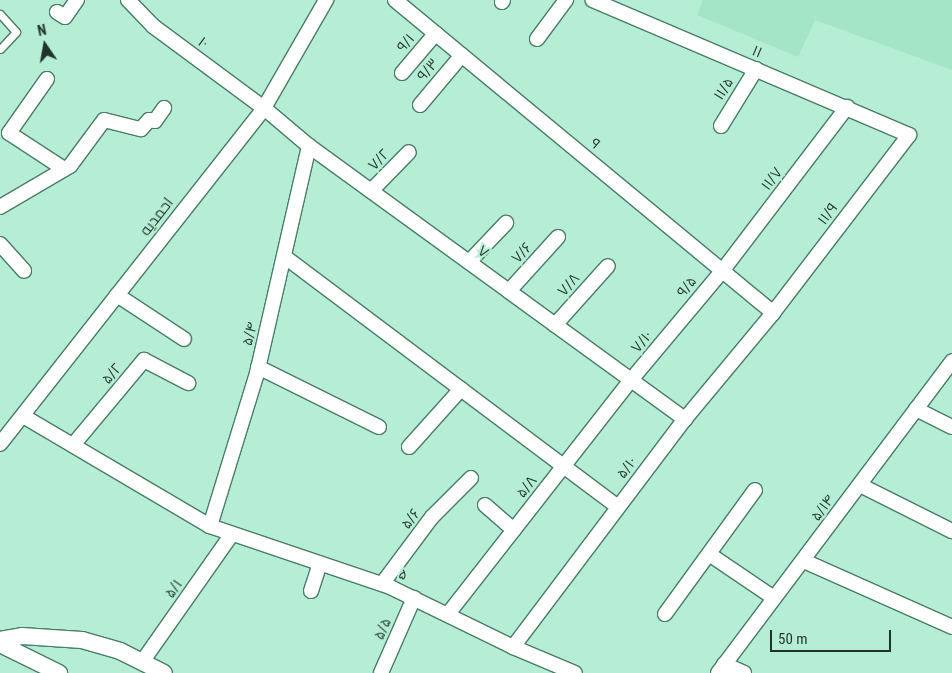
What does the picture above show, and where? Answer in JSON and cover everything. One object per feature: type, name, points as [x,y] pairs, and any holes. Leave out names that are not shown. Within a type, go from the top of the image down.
[{"type":"street","points":[[57,12],[65,17],[77,0]]},
{"type":"street","name":"۱۰","points":[[128,0],[152,26],[264,108]]},
{"type":"street","name":"احمدیه","points":[[2,437],[23,416],[264,108],[326,0]]},
{"type":"street","name":"۹","points":[[395,0],[723,270],[773,314]]},
{"type":"street","points":[[537,39],[566,0]]},
{"type":"street","name":"۱۱","points":[[592,0],[909,135]]},
{"type":"street","name":"۹/۱","points":[[402,73],[436,33]]},
{"type":"street","name":"۹/۳","points":[[420,105],[462,55]]},
{"type":"street","name":"۱۱/۵","points":[[721,126],[756,69]]},
{"type":"street","points":[[47,79],[9,133],[64,169]]},
{"type":"street","name":"۱۱/۷","points":[[723,270],[847,107]]},
{"type":"street","points":[[0,207],[70,166],[104,120],[141,129],[149,120],[156,121],[164,108]]},
{"type":"street","name":"۷","points":[[264,108],[309,146],[686,419]]},
{"type":"street","name":"۱۱/۹","points":[[773,314],[909,135]]},
{"type":"street","name":"۵/۴","points":[[210,526],[258,367],[285,257],[309,146]]},
{"type":"street","name":"۷/۲","points":[[371,191],[409,152]]},
{"type":"street","points":[[469,262],[506,223]]},
{"type":"street","name":"۷/۶","points":[[509,291],[558,237]]},
{"type":"street","points":[[0,244],[24,271]]},
{"type":"street","points":[[285,257],[618,507]]},
{"type":"street","name":"۷/۸","points":[[555,325],[608,266]]},
{"type":"street","name":"۹/۵","points":[[677,325],[723,270]]},
{"type":"street","points":[[117,295],[184,339]]},
{"type":"street","name":"۵/۱۰","points":[[513,647],[686,419],[773,314]]},
{"type":"street","name":"۷/۱۰","points":[[631,380],[677,325]]},
{"type":"street","name":"۵/۲","points":[[73,446],[144,360],[188,382]]},
{"type":"street","name":"۵/۱۴","points":[[721,668],[804,561],[952,361]]},
{"type":"street","points":[[258,367],[379,427]]},
{"type":"street","name":"۵/۸","points":[[448,614],[631,380]]},
{"type":"street","points":[[409,447],[461,389]]},
{"type":"street","points":[[916,409],[952,427]]},
{"type":"street","name":"۵","points":[[23,416],[210,526],[382,584],[448,614],[513,647],[575,673]]},
{"type":"street","name":"۵/۶","points":[[382,584],[432,517],[471,478]]},
{"type":"street","points":[[860,485],[952,532]]},
{"type":"street","points":[[665,614],[755,490]]},
{"type":"street","points":[[485,504],[514,530]]},
{"type":"street","name":"۵/۱","points":[[142,662],[232,534]]},
{"type":"street","points":[[709,554],[774,598]]},
{"type":"street","points":[[804,561],[952,627]]},
{"type":"street","points":[[311,591],[320,564]]},
{"type":"street","name":"۵/۵","points":[[381,673],[414,598]]},
{"type":"street","points":[[2,643],[22,636],[82,640],[120,651],[164,673]]},
{"type":"street","points":[[2,643],[42,673]]},
{"type":"street","points":[[2,643],[59,673]]},
{"type":"street","points":[[721,668],[744,673]]},
{"type":"lane","points":[[0,14],[16,32],[0,49]]},
{"type":"shaded area","points":[[703,0],[952,0],[952,70],[815,20],[798,57],[697,15]]}]
